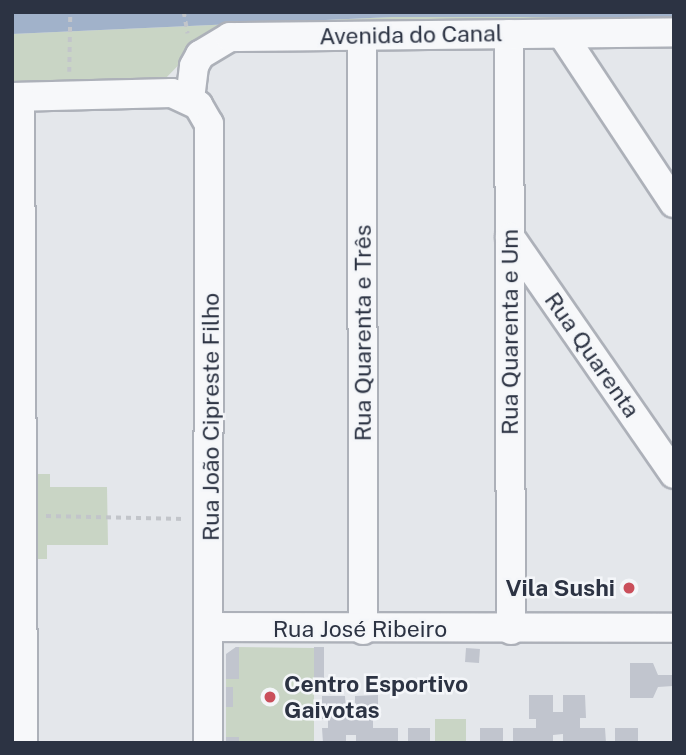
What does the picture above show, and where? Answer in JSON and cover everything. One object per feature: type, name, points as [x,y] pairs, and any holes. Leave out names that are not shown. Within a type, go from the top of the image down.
[{"type":"street","name":"Avenida do Canal","points":[[190,99],[194,66],[218,41],[509,34],[564,37],[674,32]]},
{"type":"street","name":"Rua Quarenta e Um","points":[[509,34],[511,630]]},
{"type":"street","name":"Rua Quarenta e Três","points":[[362,36],[363,630]]},
{"type":"street","points":[[564,37],[674,203]]},
{"type":"street","points":[[23,743],[25,453],[16,97],[172,93],[190,99]]},
{"type":"street","name":"Rua João Cipreste Filho","points":[[190,99],[205,114],[211,135],[208,743]]},
{"type":"street","name":"Rua Quarenta","points":[[510,237],[674,474]]},
{"type":"street","name":"Rua José Ribeiro","points":[[210,627],[363,630],[674,628]]},
{"type":"path","points":[[69,96],[70,12]]},
{"type":"path","points":[[184,12],[188,33]]},
{"type":"path","points":[[25,515],[211,520]]},
{"type":"green space","points":[[392,17],[674,17],[674,27],[199,44],[164,80],[12,84],[12,34]]},
{"type":"green space","points":[[12,474],[50,474],[50,487],[107,487],[108,545],[47,545],[47,559],[12,559]]},
{"type":"green space","name":"Centro Esportivo Gaivotas","points":[[236,647],[314,648],[314,743],[226,743],[226,655]]},
{"type":"green space","points":[[435,719],[466,719],[466,743],[435,743]]},
{"type":"water","points":[[12,12],[674,12],[674,17],[392,17],[12,34]]},
{"type":"building","points":[[239,647],[239,679],[226,679],[226,654]]},
{"type":"building","points":[[314,647],[324,647],[324,682],[314,682]]},
{"type":"building","points":[[466,648],[480,649],[479,663],[465,662]]},
{"type":"building","points":[[630,663],[653,663],[658,675],[673,675],[673,686],[658,687],[653,698],[630,698]]},
{"type":"building","points":[[226,687],[233,687],[233,707],[226,707]]},
{"type":"building","points":[[378,695],[378,719],[373,719],[373,728],[398,728],[398,743],[356,743],[356,735],[346,735],[346,743],[323,743],[322,728],[328,728],[328,719],[322,719],[322,696],[345,696],[346,713],[355,712],[355,696]]},
{"type":"building","points":[[529,695],[553,695],[553,712],[563,712],[563,695],[585,695],[586,718],[580,718],[580,728],[605,728],[606,743],[563,743],[563,734],[553,735],[553,743],[513,743],[513,728],[536,728],[536,719],[529,719]]},
{"type":"building","points":[[408,728],[430,728],[430,743],[408,743]]},
{"type":"building","points":[[480,728],[503,728],[503,743],[480,743]]},
{"type":"building","points":[[615,728],[638,728],[638,743],[615,743]]},
{"type":"building","points":[[226,737],[239,737],[239,743],[226,743]]},
{"type":"place","name":"Vila Sushi","points":[[629,588]]},
{"type":"place","name":"Centro Esportivo Gaivotas","points":[[270,697]]}]
